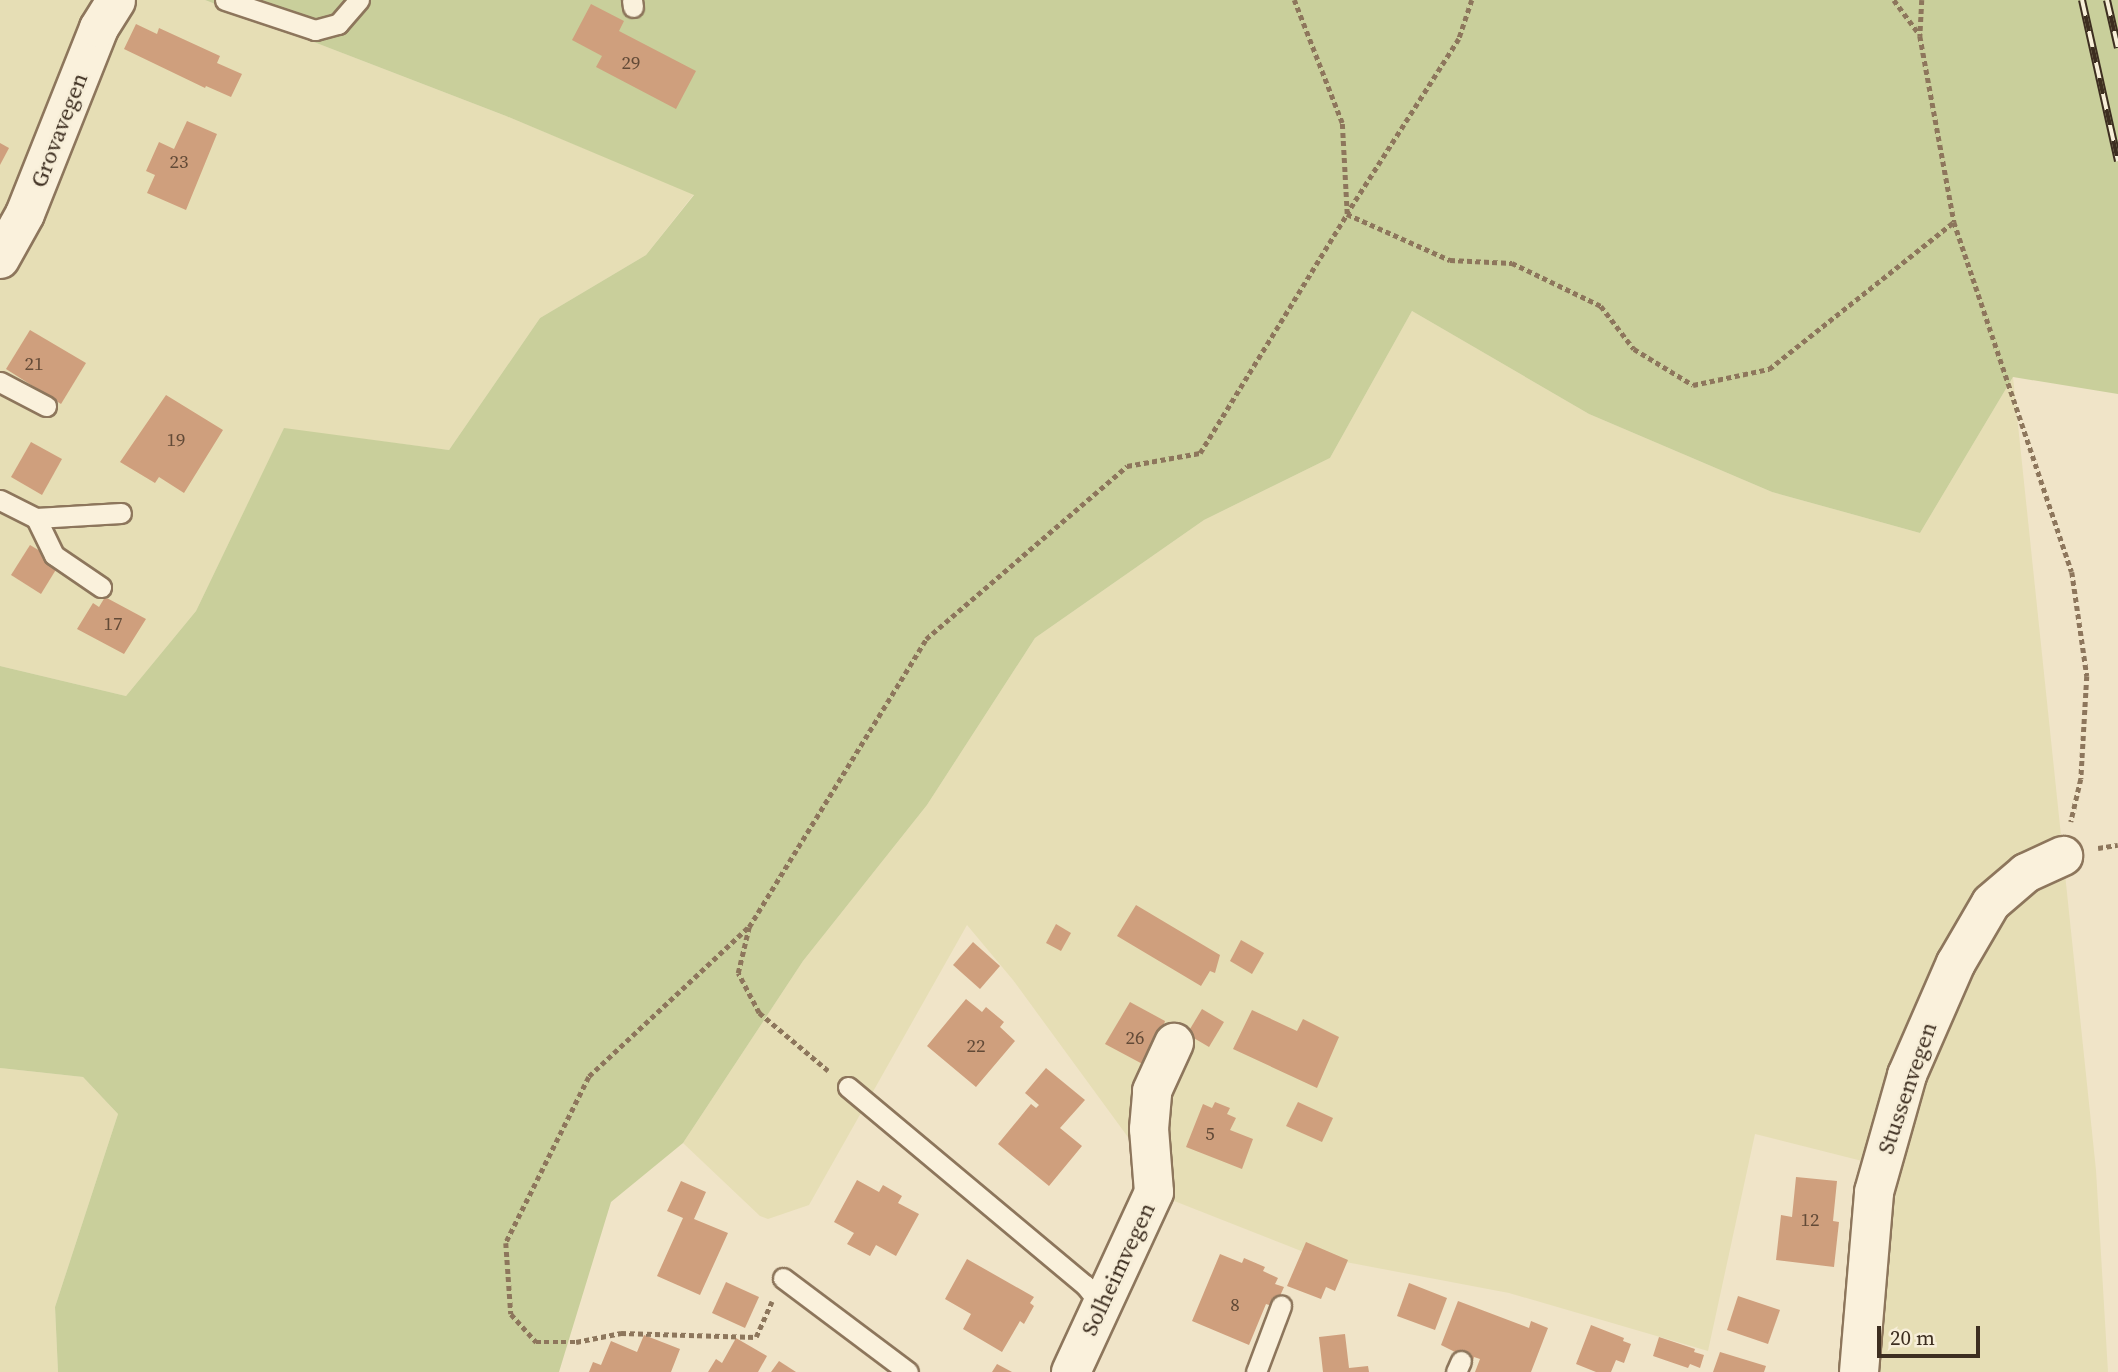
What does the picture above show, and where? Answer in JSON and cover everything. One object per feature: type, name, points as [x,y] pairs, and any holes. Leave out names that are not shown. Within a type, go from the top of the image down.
[{"type":"street","name":"Grovavegen","points":[[0,259],[25,214],[99,28],[116,0]]},
{"type":"street","name":"Stussenvegen","points":[[1859,1372],[1874,1192],[1907,1075],[1956,963],[1991,903],[2026,873],[2080,852]]},
{"type":"street","name":"Solheimvegen","points":[[1070,1372],[1154,1192],[1149,1129],[1152,1091],[1174,1043]]},
{"type":"lane","points":[[225,0],[315,30],[338,24],[359,0]]},
{"type":"lane","points":[[0,382],[46,406]]},
{"type":"lane","points":[[0,500],[36,518],[121,513]]},
{"type":"lane","points":[[36,518],[54,555],[101,587]]},
{"type":"lane","points":[[848,1087],[1084,1285],[1102,1306]]},
{"type":"lane","points":[[783,1278],[908,1372]]},
{"type":"lane","points":[[1256,1372],[1281,1306]]},
{"type":"path","points":[[1294,0],[1342,122],[1347,214]]},
{"type":"path","points":[[783,1278],[756,1337],[621,1333],[576,1342],[536,1342],[511,1314],[506,1243],[589,1077],[749,927],[926,639],[1127,466],[1200,453],[1347,214],[1459,39],[1472,0]]},
{"type":"path","points":[[1894,0],[1920,36]]},
{"type":"path","points":[[1923,0],[1920,36],[1954,222],[2072,572],[2087,676],[2080,852],[2118,845]]},
{"type":"path","points":[[1347,214],[1450,260],[1512,263],[1601,306],[1634,349],[1693,385],[1769,369],[1954,222]]},
{"type":"path","points":[[749,927],[738,973],[759,1013],[848,1087]]},
{"type":"shaded area","points":[[0,0],[205,0],[506,116],[694,194],[646,255],[540,318],[449,450],[284,429],[196,611],[126,696],[0,666]]},
{"type":"shaded area","points":[[1412,311],[1589,414],[1772,492],[1920,533],[2013,377],[2096,1170],[2108,1372],[1845,1372],[1882,1166],[1755,1134],[1708,1351],[1509,1293],[1314,1256],[1154,1193],[1144,1159],[1013,980],[967,925],[809,1205],[768,1219],[760,1216],[683,1143],[803,961],[927,805],[1035,638],[1204,520],[1330,458]]},
{"type":"shaded area","points":[[0,1068],[83,1077],[118,1114],[55,1307],[58,1372],[0,1372]]},
{"type":"green space","points":[[205,0],[2118,0],[2118,394],[2013,377],[1920,533],[1772,492],[1589,414],[1412,311],[1330,458],[1204,520],[1035,638],[927,805],[803,961],[683,1143],[611,1202],[559,1372],[58,1372],[55,1307],[118,1114],[83,1077],[0,1068],[0,666],[126,696],[196,611],[284,428],[449,450],[540,318],[646,255],[694,195],[506,116]]},
{"type":"building","points":[[591,4],[624,21],[619,31],[696,71],[676,109],[596,67],[602,56],[572,40]]},
{"type":"building","points":[[136,24],[157,34],[159,28],[220,56],[217,63],[242,74],[231,97],[206,86],[205,88],[124,49]]},
{"type":"building","points":[[187,121],[217,134],[186,210],[147,193],[155,175],[146,171],[159,142],[174,149]]},
{"type":"building","points":[[0,143],[9,148],[0,165]]},
{"type":"building","points":[[30,330],[86,363],[61,404],[6,369]]},
{"type":"building","points":[[166,395],[223,430],[184,493],[159,477],[155,483],[120,462]]},
{"type":"building","points":[[31,442],[62,459],[42,495],[11,477]]},
{"type":"building","points":[[30,545],[60,563],[41,594],[11,575]]},
{"type":"building","points":[[105,597],[146,619],[124,654],[77,629],[93,603],[99,607]]},
{"type":"building","points":[[1136,905],[1220,955],[1215,973],[1210,971],[1201,986],[1117,936]]},
{"type":"building","points":[[1056,924],[1071,933],[1061,951],[1046,943]]},
{"type":"building","points":[[1241,940],[1264,953],[1252,974],[1230,961]]},
{"type":"building","points":[[973,942],[1000,966],[980,989],[953,965]]},
{"type":"building","points":[[966,999],[982,1012],[986,1007],[1004,1022],[1000,1027],[1015,1041],[976,1087],[927,1046]]},
{"type":"building","points":[[1130,1002],[1165,1021],[1150,1068],[1105,1044]]},
{"type":"building","points":[[1202,1009],[1224,1022],[1209,1047],[1187,1034]]},
{"type":"building","points":[[1252,1010],[1297,1031],[1303,1019],[1339,1037],[1317,1088],[1233,1049]]},
{"type":"building","points":[[1046,1068],[1085,1100],[1060,1128],[1082,1146],[1049,1186],[998,1144],[1031,1104],[1036,1108],[1039,1105],[1025,1093]]},
{"type":"building","points":[[1215,1102],[1230,1108],[1227,1114],[1236,1118],[1230,1130],[1253,1139],[1242,1169],[1186,1147],[1203,1104],[1212,1108]]},
{"type":"building","points":[[1298,1102],[1333,1118],[1322,1142],[1286,1126]]},
{"type":"building","points":[[1796,1177],[1837,1181],[1833,1221],[1839,1222],[1834,1267],[1776,1260],[1781,1215],[1792,1217]]},
{"type":"building","points":[[857,1180],[879,1192],[883,1185],[902,1196],[898,1203],[919,1214],[896,1256],[876,1245],[870,1256],[847,1244],[854,1233],[834,1222]]},
{"type":"building","points":[[681,1181],[706,1192],[694,1219],[728,1233],[700,1295],[657,1276],[683,1218],[667,1211]]},
{"type":"building","points":[[1306,1242],[1348,1260],[1335,1291],[1326,1287],[1321,1299],[1287,1286]]},
{"type":"building","points":[[1220,1254],[1242,1263],[1244,1258],[1265,1267],[1263,1271],[1278,1278],[1275,1284],[1284,1287],[1275,1307],[1266,1304],[1249,1345],[1192,1321]]},
{"type":"building","points":[[967,1259],[1034,1297],[1030,1303],[1034,1306],[1024,1324],[1020,1321],[1002,1352],[963,1329],[971,1314],[945,1299]]},
{"type":"building","points":[[726,1282],[759,1297],[745,1328],[712,1313]]},
{"type":"building","points":[[1409,1283],[1447,1298],[1435,1330],[1397,1316]]},
{"type":"building","points":[[1738,1296],[1780,1310],[1768,1344],[1727,1330]]},
{"type":"building","points":[[1458,1301],[1529,1328],[1531,1321],[1548,1328],[1531,1372],[1475,1372],[1480,1359],[1474,1357],[1473,1361],[1441,1345]]},
{"type":"building","points":[[1591,1325],[1624,1338],[1623,1341],[1631,1344],[1624,1363],[1616,1360],[1611,1372],[1596,1372],[1576,1364]]},
{"type":"building","points":[[1345,1334],[1349,1368],[1368,1366],[1369,1372],[1323,1372],[1319,1337]]},
{"type":"building","points":[[644,1335],[680,1349],[671,1372],[589,1372],[593,1362],[601,1365],[611,1341],[637,1352]]},
{"type":"building","points":[[1659,1337],[1695,1349],[1694,1352],[1704,1355],[1700,1368],[1690,1364],[1688,1368],[1653,1356]]},
{"type":"building","points":[[736,1338],[767,1356],[758,1372],[708,1372],[716,1359],[722,1363]]},
{"type":"building","points":[[1720,1352],[1766,1366],[1764,1372],[1713,1372]]},
{"type":"building","points":[[779,1361],[796,1372],[771,1372]]},
{"type":"building","points":[[997,1364],[1012,1372],[992,1372]]},
{"type":"railway","points":[[2082,0],[2118,161]]},
{"type":"railway","points":[[2107,0],[2118,48]]}]
